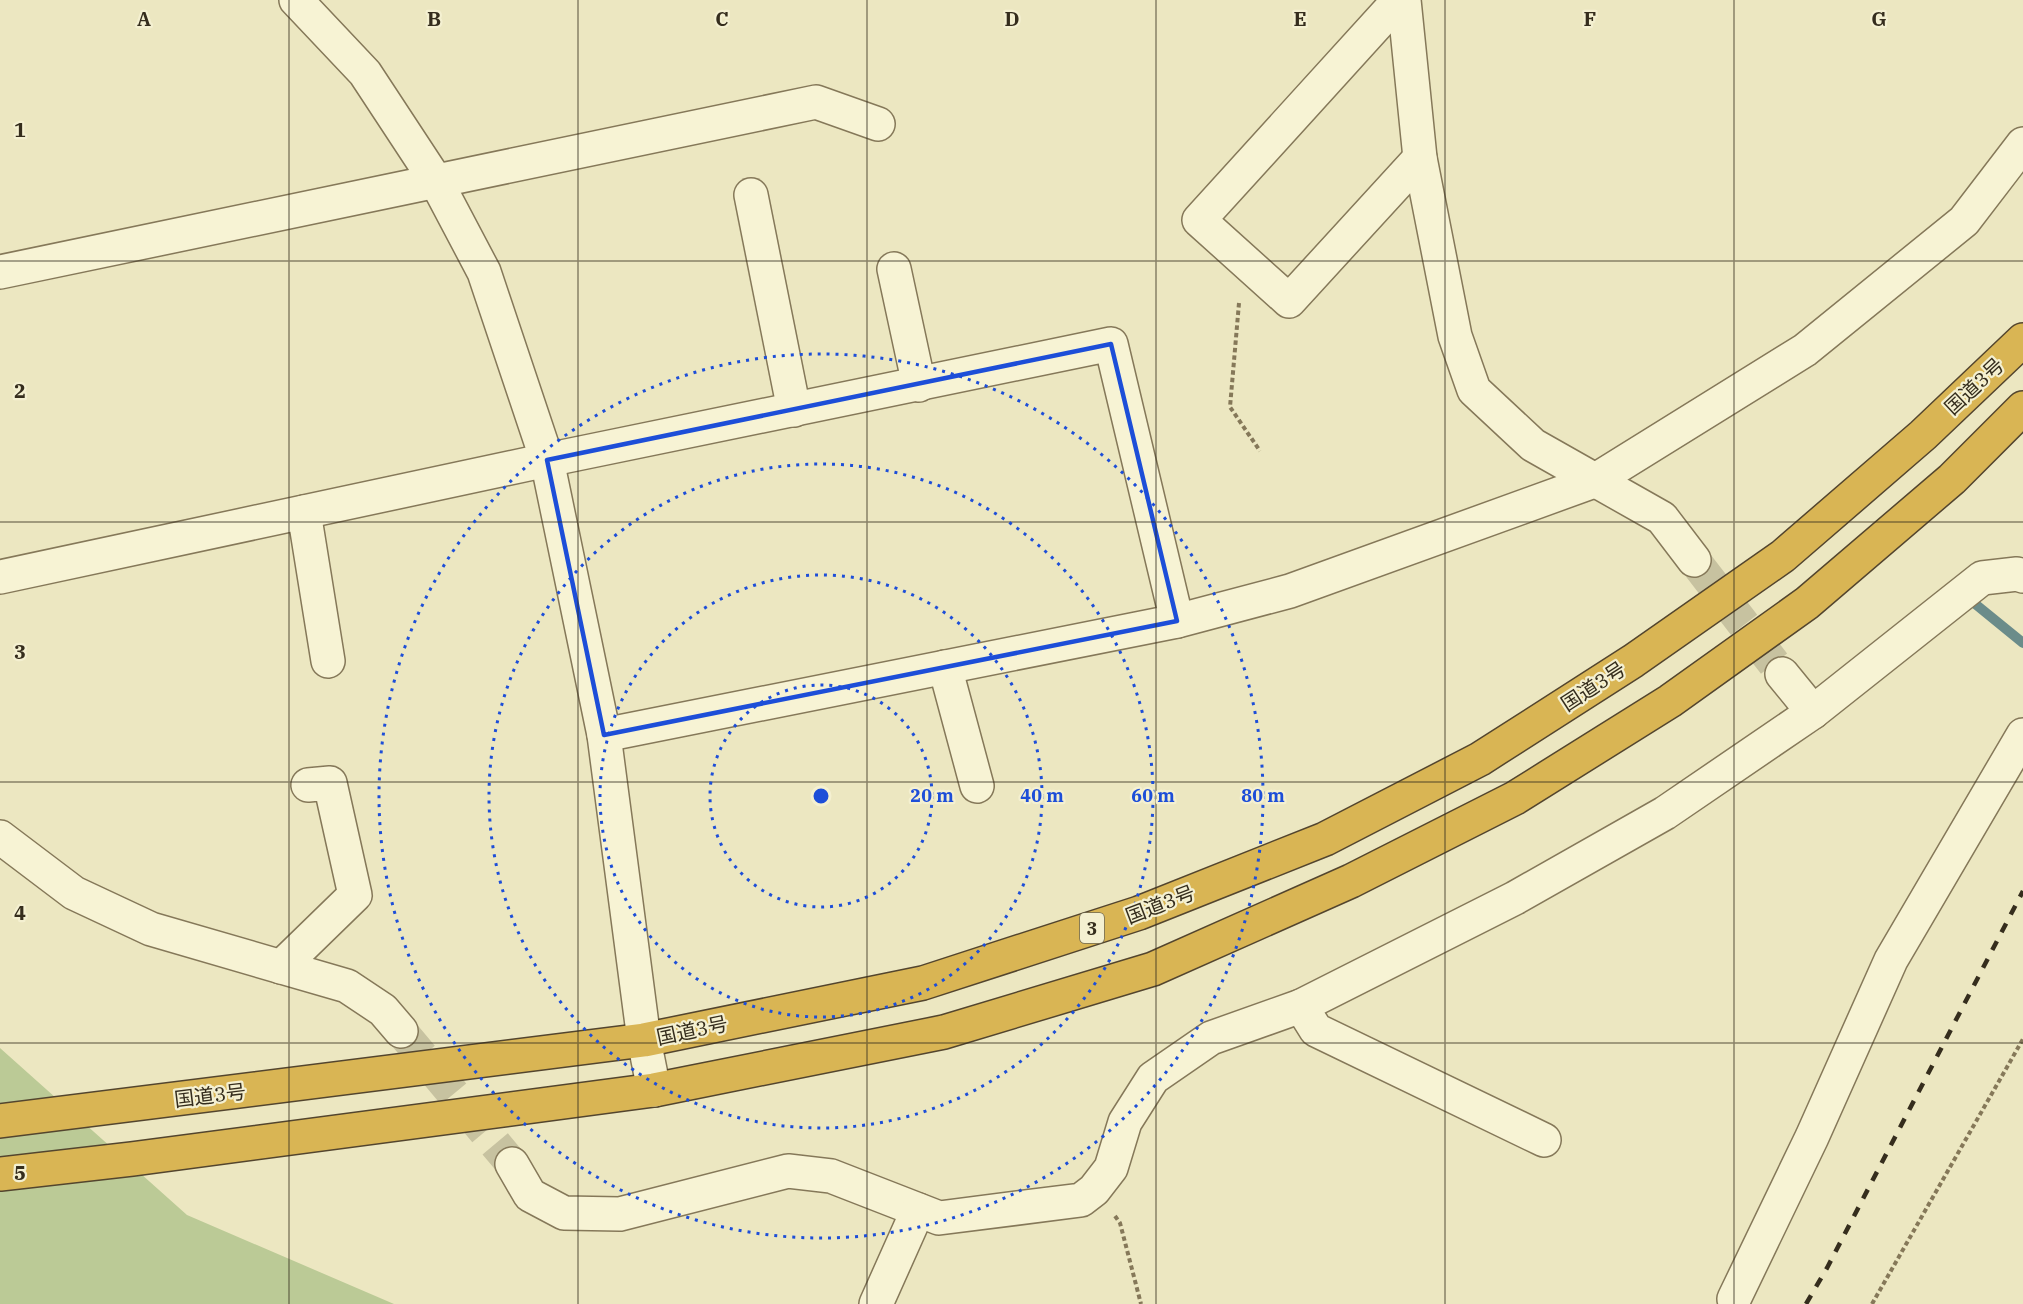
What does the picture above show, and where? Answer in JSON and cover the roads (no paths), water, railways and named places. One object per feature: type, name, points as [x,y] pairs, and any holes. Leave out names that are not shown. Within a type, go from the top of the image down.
[{"type":"highway","name":"国道3号","points":[[0,1121],[644,1040],[922,983],[1139,914],[1335,834],[1480,759],[1633,661],[1783,556],[1923,435],[2023,340]]},
{"type":"highway","points":[[0,1174],[132,1159],[654,1090],[944,1032],[1153,969],[1351,881],[1515,798],[1670,701],[1807,603],[1952,479],[2023,408]]},
{"type":"street","points":[[296,0],[364,73],[436,181],[484,272],[547,460],[604,735],[644,1040],[654,1090]]},
{"type":"street","points":[[1402,0],[1420,158],[1455,336],[1474,390],[1533,445],[1662,518],[1694,560]]},
{"type":"street","points":[[1402,0],[1199,220],[1288,301],[1420,158]]},
{"type":"street","points":[[0,272],[816,102],[878,124]]},
{"type":"street","points":[[604,735],[1177,621],[1290,591],[1594,481],[1805,350],[1964,221],[2023,144]]},
{"type":"street","points":[[751,195],[794,410]]},
{"type":"street","points":[[894,269],[919,385]]},
{"type":"street","points":[[0,577],[547,460],[1111,344],[1177,621]]},
{"type":"street","points":[[304,512],[328,661]]},
{"type":"street","points":[[512,1164],[530,1195],[564,1213],[620,1214],[788,1171],[831,1176],[939,1218],[1081,1200],[1094,1190],[1111,1168],[1125,1122],[1153,1078],[1211,1038],[1300,1006],[1515,898],[1665,813],[1814,712],[1982,578],[2018,573],[2023,576]]},
{"type":"street","points":[[945,667],[976,786]]},
{"type":"street","points":[[1782,674],[1814,712]]},
{"type":"street","points":[[1734,1299],[1812,1137],[1891,960],[2023,735]]},
{"type":"street","points":[[281,966],[355,895],[330,783],[308,785]]},
{"type":"street","points":[[0,837],[74,893],[151,929],[347,986],[383,1010],[401,1031]]},
{"type":"street","points":[[1300,1006],[1316,1030],[1544,1140]]},
{"type":"street","points":[[876,1304],[918,1210]]},
{"type":"waterway","points":[[1974,603],[2023,643]]},
{"type":"tunnel","points":[[1694,560],[1782,674]]},
{"type":"tunnel","points":[[401,1031],[512,1164]]},
{"type":"railway","points":[[1806,1304],[1827,1268],[2023,891]]}]
